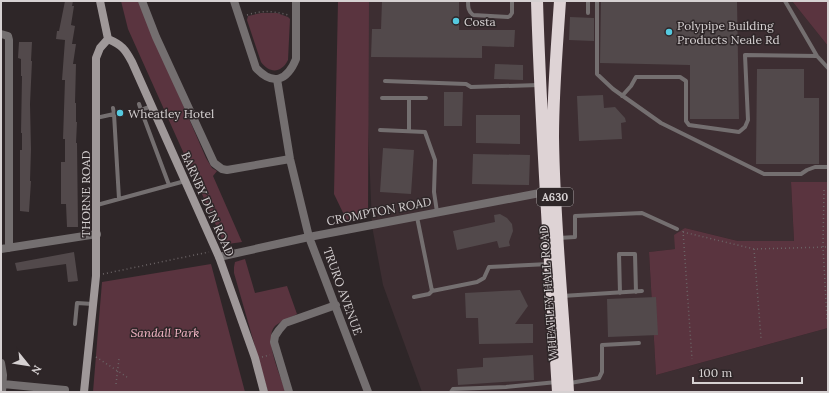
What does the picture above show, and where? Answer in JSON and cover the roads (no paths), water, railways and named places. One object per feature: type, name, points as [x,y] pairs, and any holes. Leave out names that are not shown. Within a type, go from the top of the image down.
[{"type":"highway","name":"WHEATLEY HALL ROAD","points":[[537,1],[539,85],[549,264],[562,387]]},
{"type":"highway","name":"WHEATLEY HALL ROAD","points":[[560,1],[554,91],[554,146],[562,296],[562,387]]},
{"type":"street","points":[[100,1],[108,39]]},
{"type":"street","name":"BARNBY DUN ROAD","points":[[142,1],[156,37],[212,160],[218,167],[227,170],[290,159]]},
{"type":"street","points":[[234,1],[256,68],[261,74],[270,79],[278,79],[286,75],[296,59],[296,1]]},
{"type":"street","points":[[1,34],[8,36],[9,40],[5,174],[5,249],[97,234]]},
{"type":"street","name":"BARNBY DUN ROAD","points":[[108,39],[119,44],[125,50],[132,62],[218,254],[255,358],[264,392]]},
{"type":"street","name":"THORNE ROAD","points":[[84,392],[96,276],[96,58],[100,48],[108,39]]},
{"type":"street","name":"TRURO AVENUE","points":[[278,79],[290,159],[309,237],[368,392]]},
{"type":"street","name":"CROMPTON ROAD","points":[[218,254],[545,192]]},
{"type":"street","points":[[289,392],[274,342],[275,336],[285,324],[336,305]]},
{"type":"street","points":[[1,363],[3,375],[2,388],[65,390]]},
{"type":"lane","points":[[468,1],[468,8],[470,13],[473,15],[508,17],[512,13],[512,1]]},
{"type":"lane","points":[[588,1],[588,13]]},
{"type":"lane","points":[[597,1],[597,74],[622,96],[661,123],[764,174],[801,174],[815,167],[828,167]]},
{"type":"lane","points":[[785,1],[817,56],[828,68]]},
{"type":"lane","points":[[622,96],[631,86],[636,77],[680,77],[686,81],[686,121],[689,125],[739,132],[745,127],[748,120],[745,55],[817,56]]},
{"type":"lane","points":[[385,81],[466,84],[471,87],[539,85]]},
{"type":"lane","points":[[382,98],[426,98]]},
{"type":"lane","points":[[409,99],[409,131]]},
{"type":"lane","points":[[139,104],[170,185]]},
{"type":"lane","points":[[141,110],[152,106]]},
{"type":"lane","points":[[113,108],[119,199]]},
{"type":"lane","points":[[96,118],[114,114]]},
{"type":"lane","points":[[380,130],[425,132],[434,157],[435,199],[437,212]]},
{"type":"lane","points":[[97,205],[185,181]]},
{"type":"lane","points":[[558,238],[575,237],[575,216],[642,213],[677,229]]},
{"type":"lane","points":[[417,216],[432,291]]},
{"type":"lane","points":[[620,293],[619,254],[635,254],[636,292]]},
{"type":"lane","points":[[414,297],[429,294],[432,291],[477,282],[484,278],[489,267],[549,264]]},
{"type":"lane","points":[[562,296],[642,291]]},
{"type":"lane","points":[[75,324],[77,303],[93,304]]},
{"type":"lane","points":[[452,390],[506,387],[562,387],[599,378],[602,372],[602,345],[639,343]]},
{"type":"lane","points":[[506,387],[507,392]]},
{"type":"place","name":"Costa","points":[[456,21]]},
{"type":"place","name":"Polypipe Building Products Neale Rd","points":[[669,32]]},
{"type":"place","name":"Wheatley Hotel","points":[[120,113]]},
{"type":"park label","name":"Sandall Park","points":[[165,332]]}]
